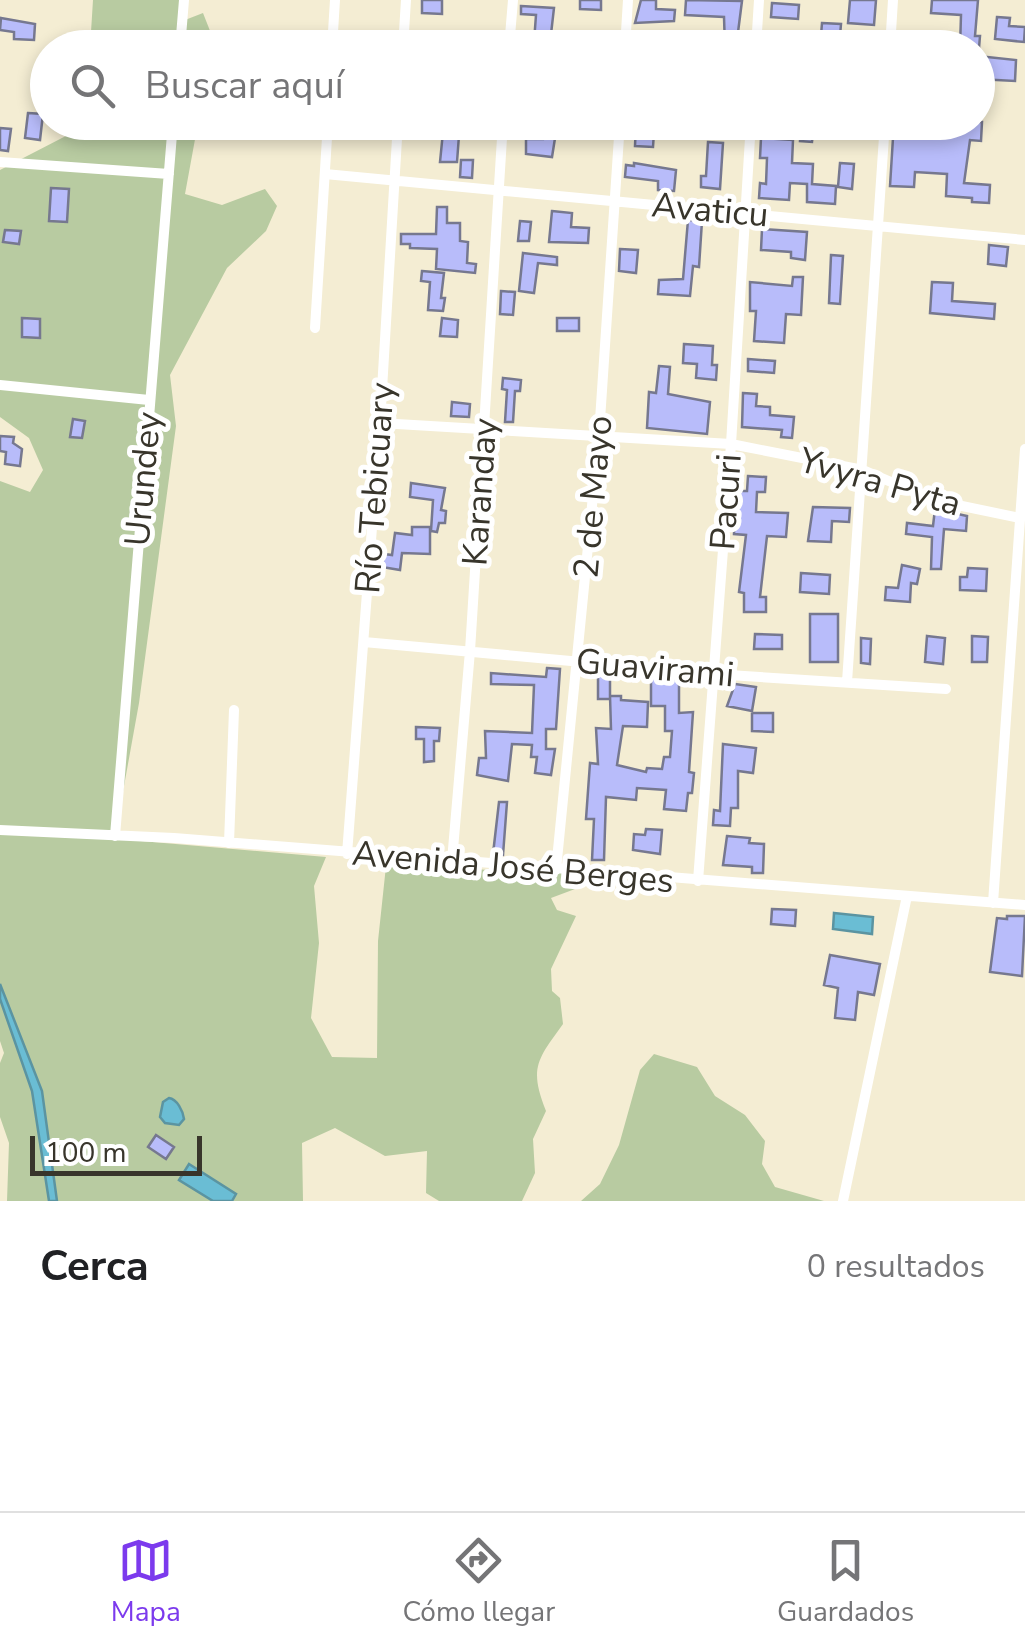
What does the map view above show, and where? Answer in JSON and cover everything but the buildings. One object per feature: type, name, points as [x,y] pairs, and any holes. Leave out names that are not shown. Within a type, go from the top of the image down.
[{"type":"street","points":[[182,30],[184,0]]},
{"type":"street","points":[[333,30],[335,0]]},
{"type":"street","points":[[404,30],[406,0]]},
{"type":"street","points":[[510,30],[513,0]]},
{"type":"street","points":[[626,30],[628,0]]},
{"type":"street","points":[[757,30],[759,0]]},
{"type":"street","points":[[891,30],[893,0]]},
{"type":"street","name":"Urundey","points":[[115,836],[172,140]]},
{"type":"street","points":[[315,328],[327,140]]},
{"type":"street","name":"Río Tebicuary","points":[[347,854],[397,140]]},
{"type":"street","name":"Karanday","points":[[452,861],[470,651],[502,140]]},
{"type":"street","name":"2 de Mayo","points":[[556,870],[598,435],[619,140]]},
{"type":"street","name":"Pacuri","points":[[698,882],[750,140]]},
{"type":"street","points":[[847,682],[884,140]]},
{"type":"street","points":[[0,162],[169,174]]},
{"type":"street","name":"Avaticu","points":[[325,174],[1025,240]]},
{"type":"street","points":[[0,385],[149,400]]},
{"type":"street","name":"Yvyra Pyta","points":[[380,424],[731,444],[864,470],[933,500],[1020,518]]},
{"type":"street","points":[[993,902],[1025,448]]},
{"type":"street","name":"Guavirami","points":[[364,642],[713,674],[946,689]]},
{"type":"street","points":[[229,843],[234,710]]},
{"type":"street","name":"Avenida José Berges","points":[[0,830],[229,843],[1025,905]]},
{"type":"street","points":[[842,1201],[907,896]]},
{"type":"green space","points":[[93,0],[181,0],[185,20],[203,13],[210,30],[91,30]]},
{"type":"green space","points":[[58,140],[195,140],[185,194],[222,205],[265,189],[277,206],[266,231],[227,268],[170,375],[176,426],[139,703],[115,836],[326,857],[314,886],[319,943],[311,1018],[332,1057],[377,1058],[378,941],[386,866],[399,863],[512,872],[574,870],[575,889],[551,898],[557,910],[576,916],[551,969],[552,991],[560,998],[563,1024],[538,1065],[538,1084],[546,1111],[533,1139],[535,1173],[522,1201],[439,1201],[426,1193],[427,1151],[385,1156],[335,1128],[302,1143],[303,1201],[7,1201],[9,1143],[0,1117],[0,1063],[4,1053],[0,1041],[0,481],[30,492],[43,470],[29,438],[0,417],[0,170]]},
{"type":"green space","points":[[654,1054],[697,1067],[715,1096],[745,1115],[765,1141],[762,1164],[775,1187],[824,1201],[581,1201],[600,1184],[619,1145],[640,1070]]},
{"type":"water","points":[[834,913],[873,917],[872,934],[833,929]]},
{"type":"water","points":[[0,984],[42,1091],[57,1201],[49,1201],[32,1091],[0,999]]},
{"type":"water","points":[[169,1098],[182,1112],[184,1119],[179,1125],[165,1123],[160,1117],[163,1102]]},
{"type":"water","points":[[189,1164],[236,1194],[232,1201],[213,1201],[179,1180]]}]
